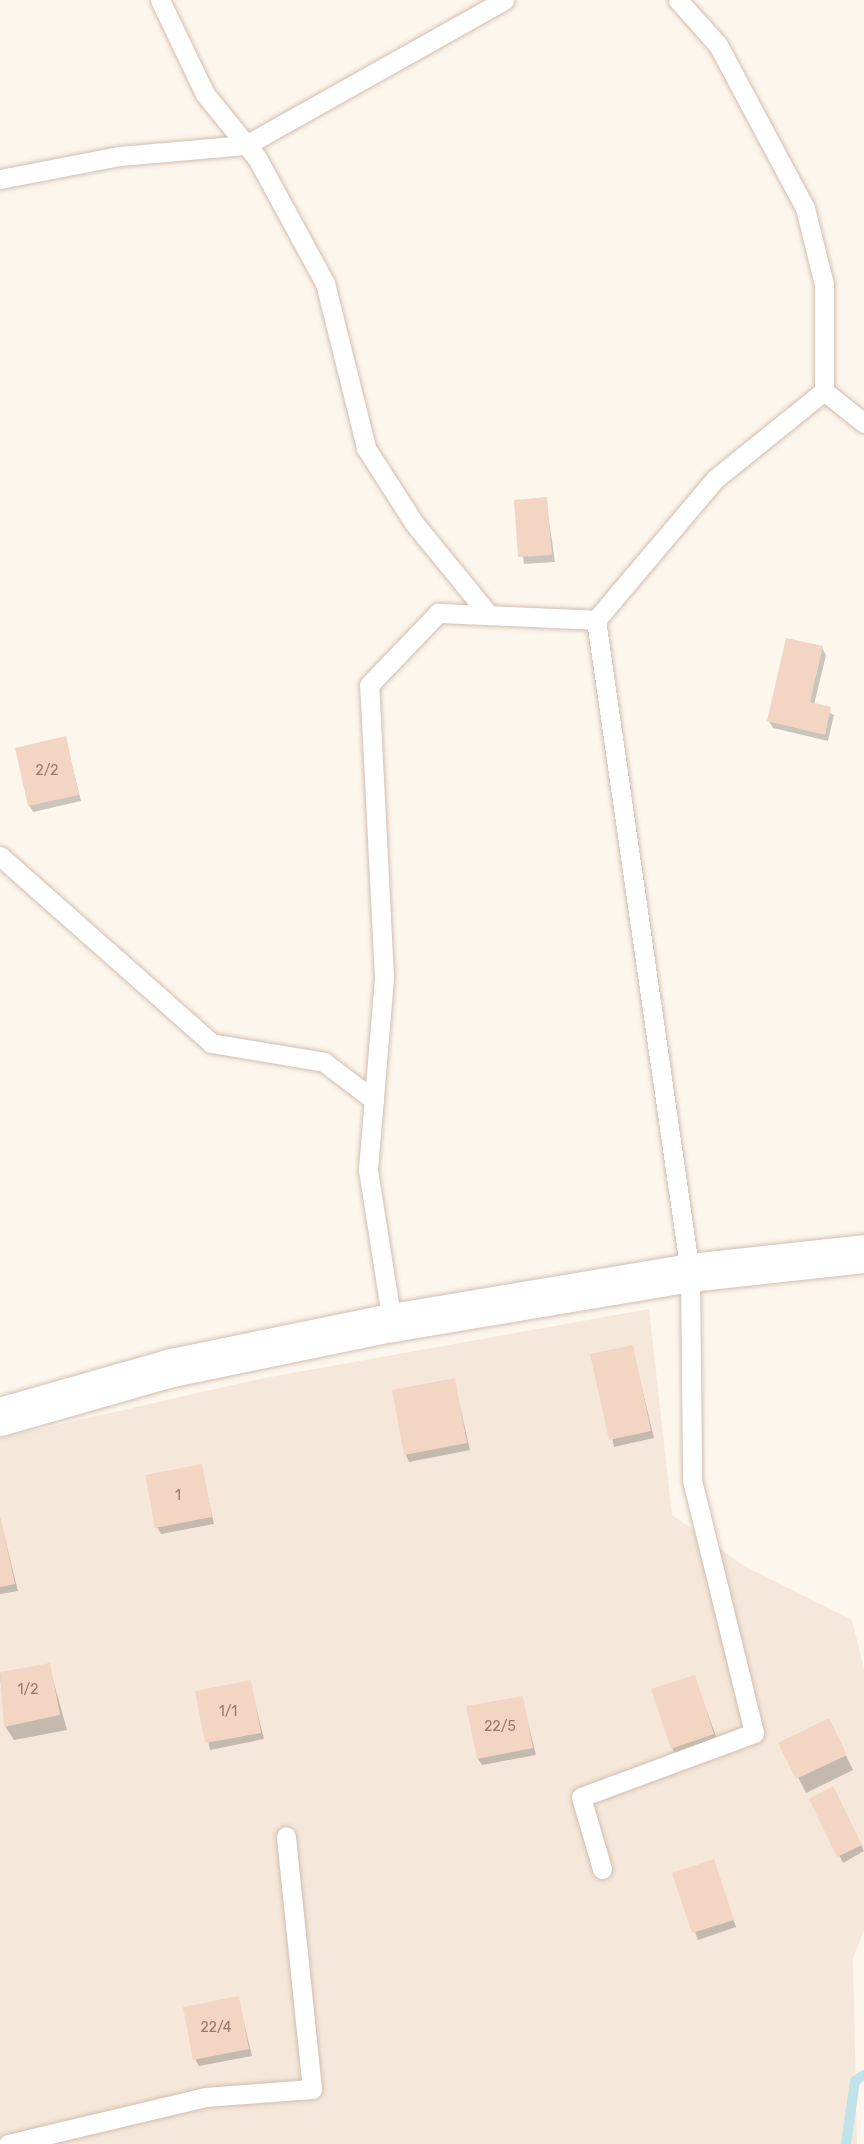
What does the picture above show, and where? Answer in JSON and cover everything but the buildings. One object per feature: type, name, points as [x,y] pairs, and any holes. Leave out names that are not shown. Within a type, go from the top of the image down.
[{"type":"street","points":[[0,1417],[172,1368],[392,1323],[690,1273],[864,1254]]},
{"type":"lane","points":[[160,0],[205,94],[246,145],[325,283],[366,448],[414,523],[489,615]]},
{"type":"lane","points":[[0,179],[120,156],[246,145],[505,0]]},
{"type":"lane","points":[[678,0],[718,45],[805,208],[824,284],[824,391]]},
{"type":"lane","points":[[824,391],[864,423]]},
{"type":"lane","points":[[602,1869],[581,1797],[754,1732],[692,1480],[690,1273],[596,620],[715,479],[824,391]]},
{"type":"lane","points":[[392,1323],[368,1169],[384,977],[369,685],[438,613],[596,620]]},
{"type":"lane","points":[[0,856],[211,1043],[324,1062],[374,1100]]},
{"type":"lane","points":[[8,2144],[205,2097],[312,2089],[286,1836]]},
{"type":"shaded area","points":[[649,1309],[672,1515],[744,1566],[852,1620],[864,1669],[864,1930],[853,1959],[857,2144],[0,2144],[0,1438],[259,1379]]},
{"type":"waterway","points":[[846,2144],[855,2081],[864,2075]]}]
